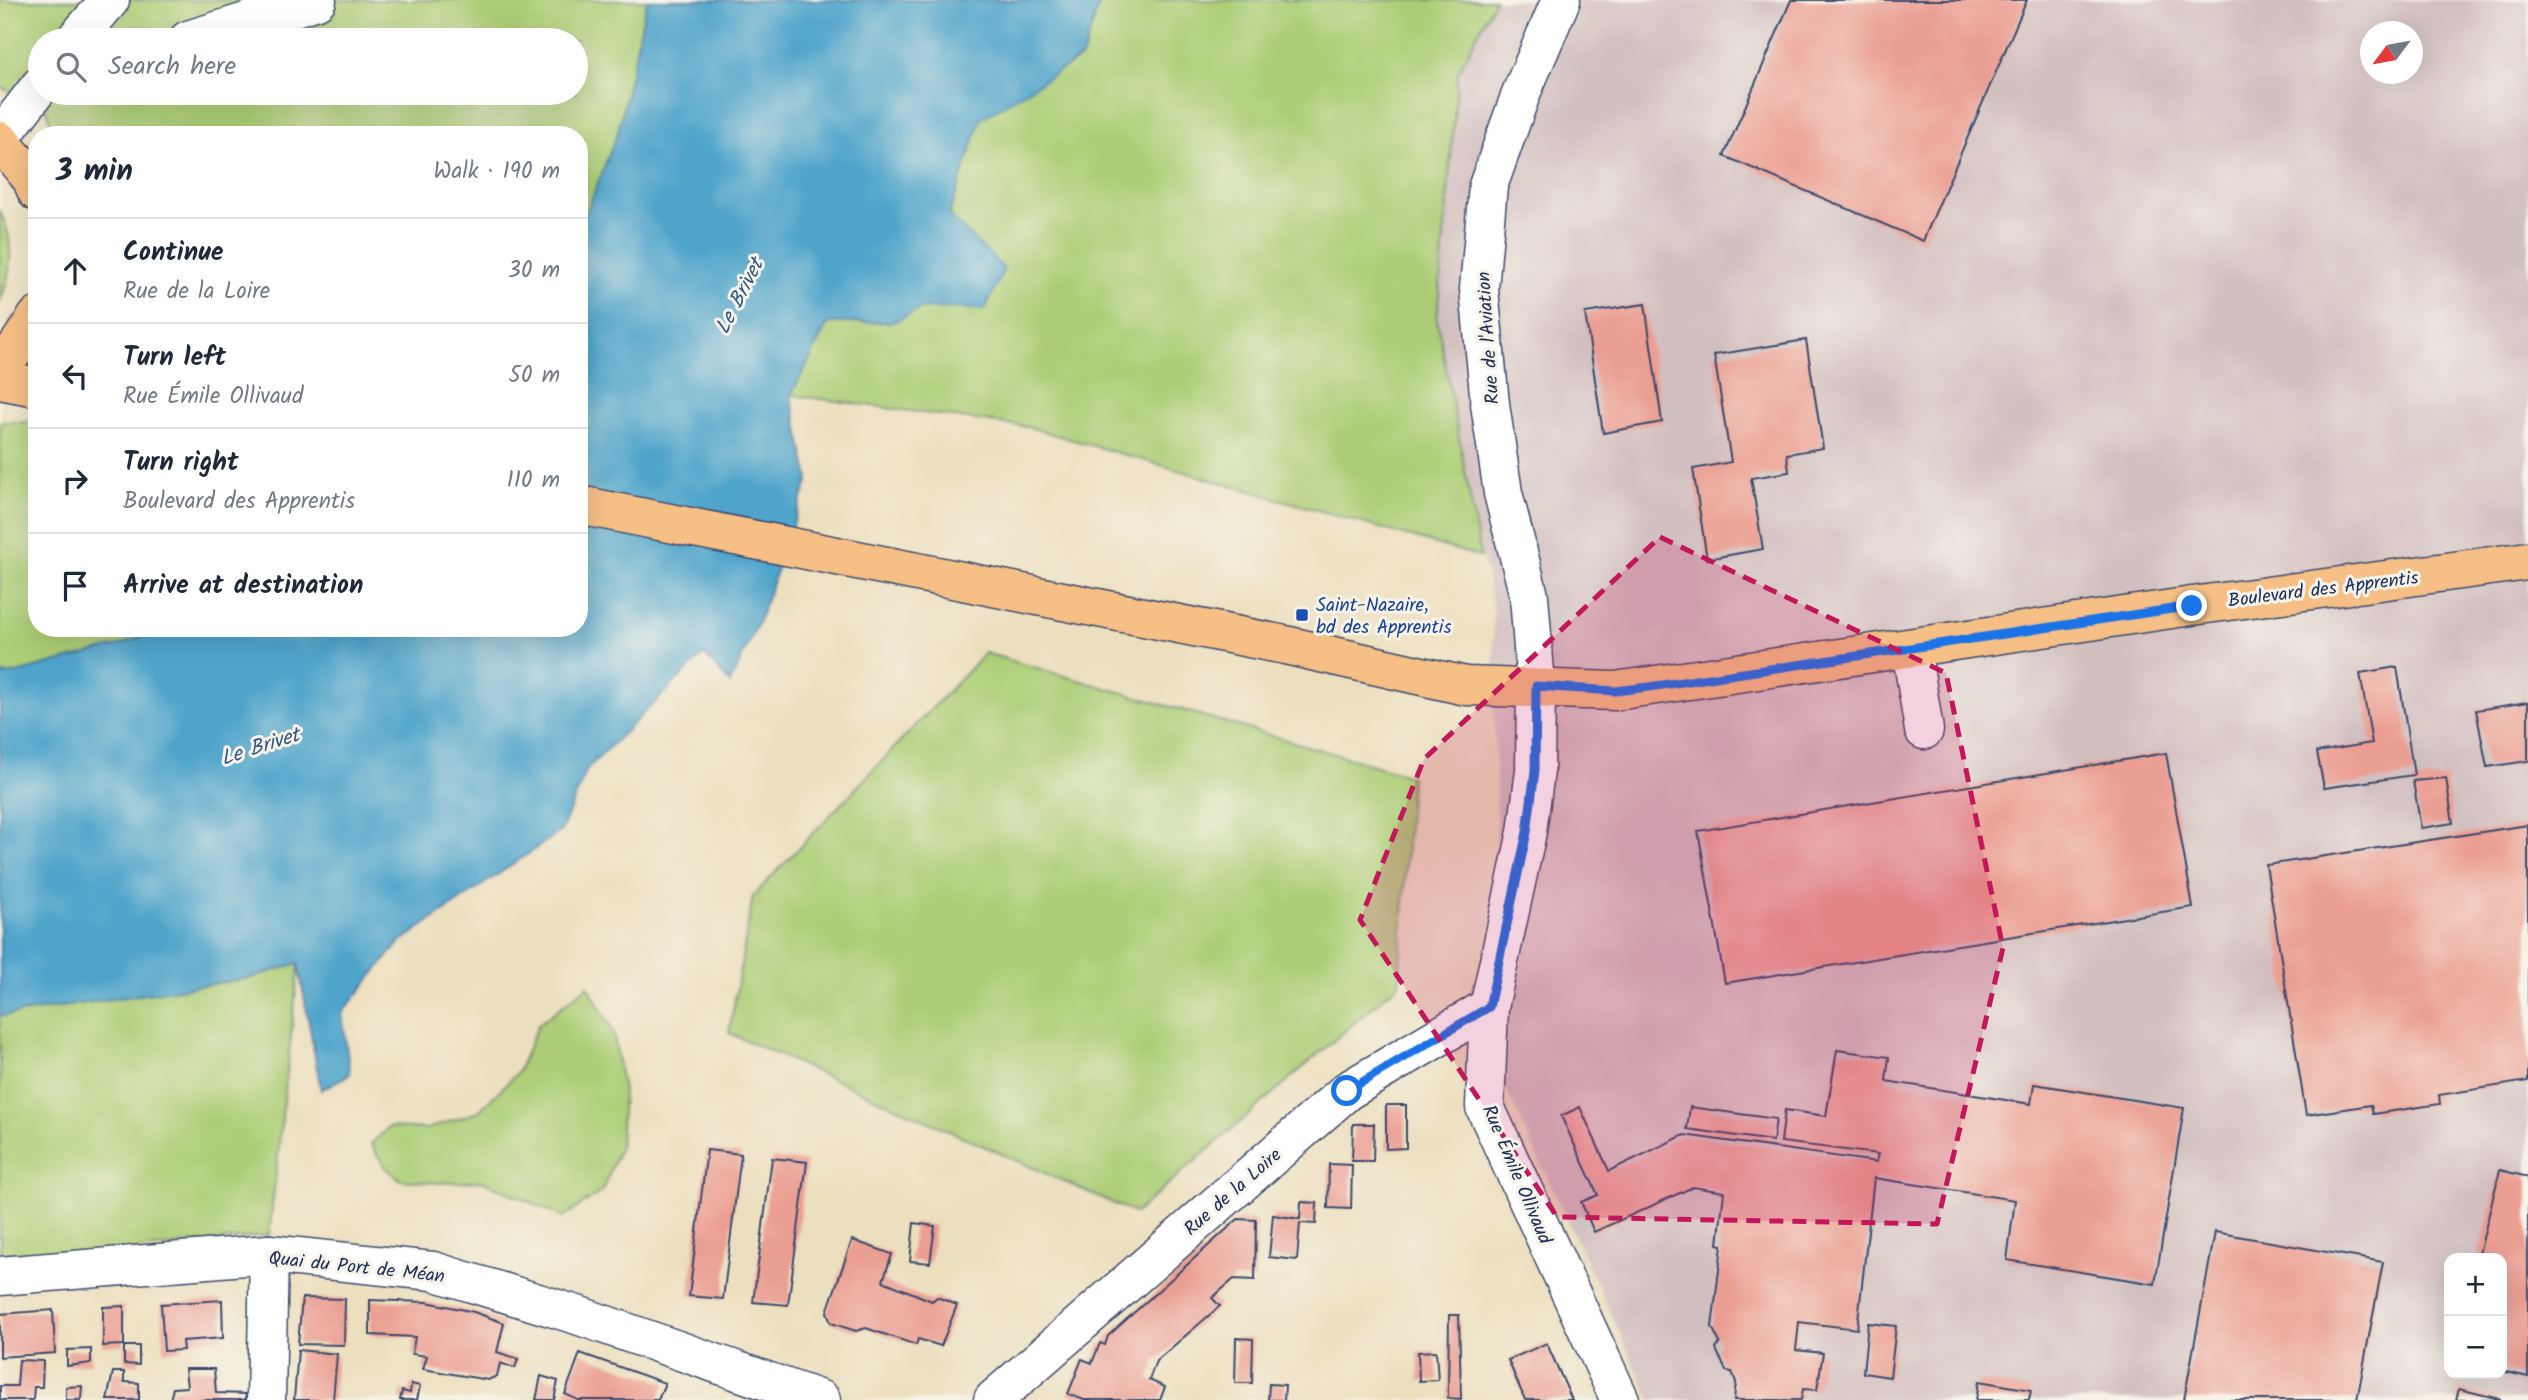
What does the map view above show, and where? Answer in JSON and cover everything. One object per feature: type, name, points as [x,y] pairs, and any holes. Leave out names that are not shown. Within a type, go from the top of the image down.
[{"type":"main road","points":[[0,140],[28,174]]},
{"type":"main road","points":[[0,363],[15,350],[28,330]]},
{"type":"main road","points":[[0,380],[28,385]]},
{"type":"main road","name":"Boulevard des Apprentis","points":[[588,507],[1285,645],[1466,686],[1536,686],[1615,691],[2192,606],[2528,561]]},
{"type":"street","points":[[227,28],[317,0]]},
{"type":"street","name":"Rue de l'Aviation","points":[[1536,686],[1529,596],[1503,493],[1490,404],[1479,289],[1488,186],[1522,91],[1561,0]]},
{"type":"street","points":[[0,140],[28,102]]},
{"type":"street","points":[[1911,648],[1924,730]]},
{"type":"street","name":"Rue Émile Ollivaud","points":[[1536,686],[1535,771],[1527,832],[1489,1007],[1485,1107],[1620,1400]]},
{"type":"street","name":"Rue de la Loire","points":[[993,1400],[1347,1091],[1489,1007]]},
{"type":"street","points":[[266,1400],[269,1254]]},
{"type":"street","name":"Quai du Port de Méan","points":[[0,1276],[269,1254],[433,1271],[577,1315],[821,1400]]},
{"type":"highlighted area","points":[[1660,537],[1946,673],[2003,948],[1937,1224],[1557,1217],[1360,920],[1424,759]]},
{"type":"shaded area","points":[[1495,0],[2528,0],[2528,1400],[1651,1400],[1500,1076],[1493,609],[1437,320],[1458,72]]},
{"type":"green space","points":[[0,0],[647,0],[618,132],[588,208],[588,126],[51,126],[46,108],[39,105],[588,105],[588,28],[28,28],[28,100],[0,87]]},
{"type":"green space","points":[[921,0],[1495,0],[1458,72],[1437,320],[1481,557],[1028,427],[791,395],[828,323],[893,322]]},
{"type":"green space","points":[[0,212],[8,233],[10,257],[0,302]]},
{"type":"green space","points":[[0,422],[28,422],[28,637],[141,637],[117,646],[13,674],[0,675]]},
{"type":"green space","points":[[985,653],[1411,776],[1399,984],[1135,1213],[729,1033],[753,896]]},
{"type":"green space","points":[[299,963],[269,1235],[0,1266],[0,1016],[251,978]]},
{"type":"green space","points":[[588,986],[613,1031],[623,1091],[620,1147],[602,1191],[563,1217],[483,1181],[441,1183],[401,1180],[385,1167],[371,1144],[389,1127],[427,1129],[478,1112],[518,1072],[538,1025]]},
{"type":"water","name":"Le Brivet","points":[[647,0],[1103,0],[1100,1],[1082,57],[981,119],[949,215],[1004,269],[985,309],[923,308],[893,322],[828,323],[791,395],[809,479],[758,623],[730,683],[704,654],[587,769],[561,831],[400,942],[342,1013],[350,1074],[321,1090],[298,963],[251,978],[0,1016],[0,675],[13,674],[117,646],[141,637],[588,637],[588,208],[618,132]]},
{"type":"building","points":[[1791,0],[2027,0],[1923,241],[1724,156]]},
{"type":"building","points":[[1645,304],[1662,422],[1603,433],[1585,313]]},
{"type":"building","points":[[1806,340],[1823,448],[1787,454],[1789,472],[1751,478],[1763,549],[1707,559],[1693,469],[1731,462],[1714,355]]},
{"type":"building","points":[[2397,667],[2414,775],[2324,788],[2317,752],[2372,743],[2360,673]]},
{"type":"building","points":[[2528,702],[2528,761],[2487,767],[2476,710]]},
{"type":"building","points":[[2166,753],[2193,907],[1725,983],[1698,831]]},
{"type":"building","points":[[2446,778],[2453,823],[2421,828],[2413,781]]},
{"type":"building","points":[[2528,825],[2528,1081],[2439,1095],[2440,1104],[2373,1114],[2371,1105],[2306,1115],[2266,865]]},
{"type":"building","points":[[1837,1050],[1889,1057],[1886,1081],[2031,1104],[2034,1084],[2184,1108],[2155,1284],[2007,1260],[2015,1200],[1874,1178],[1857,1329],[1799,1322],[1796,1350],[1823,1353],[1817,1390],[1803,1389],[1801,1400],[1734,1400],[1736,1382],[1732,1372],[1726,1371],[1716,1349],[1720,1343],[1712,1327],[1722,1245],[1718,1244],[1724,1192],[1693,1187],[1594,1232],[1581,1202],[1598,1195],[1561,1116],[1580,1107],[1609,1171],[1684,1135],[1876,1162],[1878,1154],[1781,1142],[1785,1110],[1826,1116]]},
{"type":"building","points":[[1386,1105],[1406,1105],[1406,1148],[1386,1149]]},
{"type":"building","points":[[1690,1107],[1776,1119],[1773,1141],[1687,1129]]},
{"type":"building","points":[[1353,1124],[1374,1124],[1373,1161],[1352,1161]]},
{"type":"building","points":[[707,1150],[741,1154],[723,1299],[689,1296]]},
{"type":"building","points":[[772,1158],[807,1162],[788,1305],[753,1302]]},
{"type":"building","points":[[1329,1164],[1352,1165],[1351,1209],[1328,1208]]},
{"type":"building","points":[[2500,1170],[2528,1177],[2528,1377],[2507,1372],[2507,1253],[2479,1253]]},
{"type":"building","points":[[1301,1202],[1317,1203],[1316,1224],[1300,1223],[1297,1260],[1269,1257],[1273,1215],[1300,1219]]},
{"type":"building","points":[[1238,1219],[1256,1220],[1255,1280],[1234,1279],[1212,1298],[1220,1306],[1156,1361],[1149,1380],[1165,1387],[1160,1400],[1084,1400],[1068,1394],[1082,1359],[1092,1363],[1100,1343],[1105,1345],[1108,1336]]},
{"type":"building","points":[[914,1223],[935,1226],[930,1263],[910,1261]]},
{"type":"building","points":[[2215,1232],[2383,1262],[2357,1400],[2184,1400]]},
{"type":"building","points":[[852,1240],[892,1254],[883,1281],[932,1301],[937,1297],[957,1305],[941,1346],[918,1339],[916,1345],[866,1328],[856,1331],[831,1323],[827,1312]]},
{"type":"building","points":[[302,1298],[345,1299],[344,1345],[298,1344]]},
{"type":"building","points":[[222,1300],[223,1338],[182,1341],[183,1350],[164,1351],[161,1304]]},
{"type":"building","points":[[370,1300],[427,1302],[474,1312],[504,1323],[497,1352],[518,1359],[515,1368],[500,1363],[497,1376],[488,1380],[423,1369],[427,1356],[412,1354],[415,1337],[370,1335]]},
{"type":"building","points":[[124,1306],[124,1345],[103,1346],[103,1307]]},
{"type":"building","points":[[53,1310],[55,1353],[0,1357],[0,1314]]},
{"type":"building","points":[[1449,1315],[1459,1315],[1461,1399],[1448,1398]]},
{"type":"building","points":[[1868,1323],[1896,1326],[1890,1377],[1863,1373]]},
{"type":"building","points":[[1236,1338],[1253,1339],[1252,1383],[1235,1383]]},
{"type":"building","points":[[1547,1343],[1572,1400],[1525,1400],[1508,1360]]},
{"type":"building","points":[[124,1346],[139,1346],[139,1365],[124,1364]]},
{"type":"building","points":[[91,1349],[91,1363],[67,1366],[67,1350]]},
{"type":"building","points":[[298,1350],[337,1354],[333,1400],[294,1400]]},
{"type":"building","points":[[1436,1351],[1438,1380],[1419,1381],[1418,1352]]},
{"type":"building","points":[[580,1353],[665,1383],[658,1400],[578,1400],[565,1394]]},
{"type":"building","points":[[19,1360],[43,1361],[42,1387],[34,1387],[33,1400],[0,1400],[0,1386],[17,1386]]},
{"type":"building","points":[[185,1369],[214,1369],[216,1393],[246,1394],[245,1400],[170,1400],[173,1388],[187,1387]]},
{"type":"building","points":[[113,1372],[124,1372],[124,1382],[139,1383],[139,1400],[107,1400]]},
{"type":"building","points":[[541,1376],[558,1381],[554,1400],[536,1400]]},
{"type":"building","points":[[1979,1381],[2031,1390],[2029,1400],[1976,1400]]},
{"type":"building","points":[[411,1384],[420,1386],[417,1400],[400,1400],[402,1391],[410,1393]]},
{"type":"building","points":[[1269,1384],[1285,1385],[1284,1400],[1268,1400]]},
{"type":"building","points":[[82,1386],[81,1400],[66,1400],[66,1387]]},
{"type":"building","points":[[2459,1389],[2500,1399],[2500,1400],[2456,1400]]},
{"type":"place","name":"Saint-Nazaire, bd des Apprentis","points":[[1302,615]]},
{"type":"route","points":[[1347,1091],[1489,1007],[1527,832],[1528,806],[1535,771],[1536,686],[1615,691],[1649,687],[2192,606]]}]
